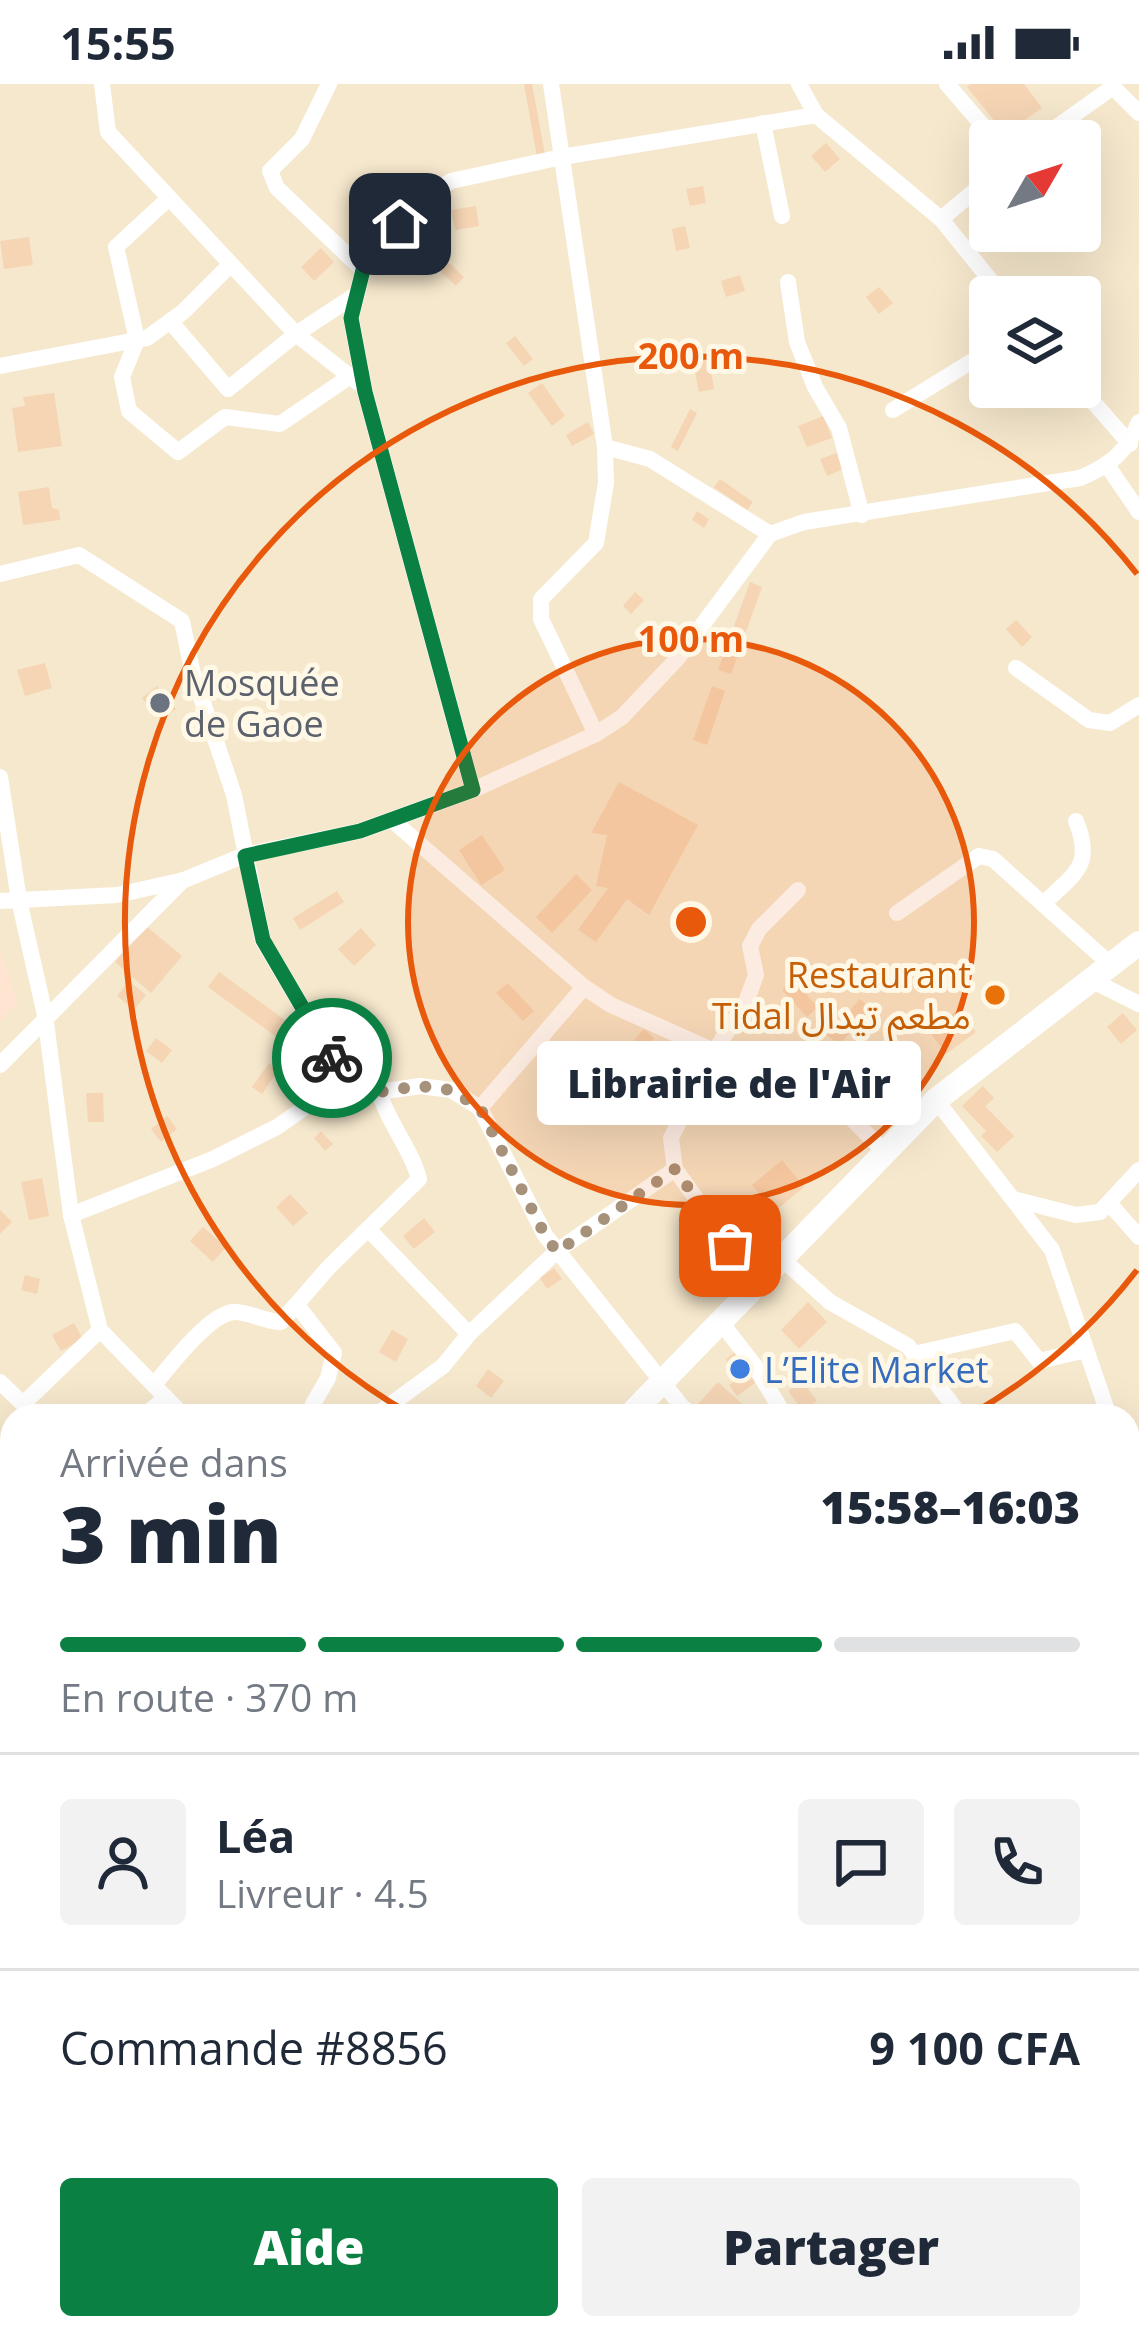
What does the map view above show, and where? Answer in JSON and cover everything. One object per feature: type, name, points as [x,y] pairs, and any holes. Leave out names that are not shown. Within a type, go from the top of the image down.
[{"type":"main road","points":[[641,1404],[936,1100],[1139,943]]},
{"type":"street","points":[[102,84],[108,132],[296,334],[352,375],[365,392]]},
{"type":"street","points":[[329,84],[302,139],[270,171],[277,188],[363,270]]},
{"type":"street","points":[[551,84],[605,447],[606,483],[596,543],[541,599],[541,619],[596,734]]},
{"type":"street","points":[[799,84],[816,116],[941,219],[987,276]]},
{"type":"street","points":[[947,84],[978,120]]},
{"type":"street","points":[[1066,120],[1113,86],[1139,113]]},
{"type":"street","points":[[473,790],[365,392],[351,318],[363,270],[426,196],[451,181],[562,157],[816,116]]},
{"type":"street","points":[[764,123],[782,216]]},
{"type":"street","points":[[941,219],[969,196]]},
{"type":"street","points":[[169,198],[116,247],[137,340],[122,377],[129,411],[178,452],[225,417],[280,424],[352,375]]},
{"type":"street","points":[[0,366],[148,338],[230,265]]},
{"type":"street","points":[[788,282],[797,342],[839,428],[862,515]]},
{"type":"street","points":[[225,417],[228,389],[296,334],[357,294]]},
{"type":"street","points":[[170,322],[228,389]]},
{"type":"street","points":[[893,410],[969,363]]},
{"type":"street","points":[[1098,408],[1130,444]]},
{"type":"street","points":[[9,901],[117,895],[184,880],[245,856],[360,831],[473,790],[596,734],[622,717],[676,659],[770,534],[804,522],[1080,478],[1107,465],[1130,444],[1139,422]]},
{"type":"street","points":[[605,447],[650,459],[770,534]]},
{"type":"street","points":[[1107,465],[1139,512]]},
{"type":"street","points":[[0,574],[79,555],[182,621],[192,670],[234,795],[263,940],[345,1079],[379,1092],[420,1086],[451,1090],[480,1108],[545,1235],[683,1404]]},
{"type":"street","points":[[1016,668],[1089,720],[1110,723],[1139,705]]},
{"type":"street","points":[[0,777],[9,901],[45,1016],[71,1214],[100,1330],[172,1404]]},
{"type":"street","points":[[392,820],[584,987],[611,1005],[840,1107],[884,1151]]},
{"type":"street","points":[[1044,903],[1079,870],[1085,857],[1076,820]]},
{"type":"street","points":[[897,913],[979,856],[993,860],[1044,903],[1101,973],[1139,1004]]},
{"type":"street","points":[[0,1065],[184,880]]},
{"type":"street","points":[[758,1285],[675,1169],[670,1138],[746,1002],[756,975],[750,946],[759,929],[798,890]]},
{"type":"street","points":[[480,1108],[584,987]]},
{"type":"street","points":[[71,1214],[213,1159],[277,1127],[345,1079]]},
{"type":"street","points":[[151,1404],[196,1337],[225,1314],[237,1312],[281,1322],[419,1179],[379,1092]]},
{"type":"street","points":[[936,1100],[1052,1250],[1105,1404]]},
{"type":"street","points":[[391,1404],[443,1366],[469,1334],[557,1252],[675,1169]]},
{"type":"street","points":[[1012,1199],[1076,1215],[1100,1212],[1139,1171]]},
{"type":"street","points":[[1109,1203],[1139,1237]]},
{"type":"street","points":[[370,1231],[469,1334]]},
{"type":"street","points":[[781,1258],[830,1302],[883,1328],[914,1354],[952,1404]]},
{"type":"street","points":[[297,1305],[334,1353],[328,1378],[313,1404]]},
{"type":"street","points":[[720,1321],[778,1404]]},
{"type":"street","points":[[33,1404],[100,1330]]},
{"type":"street","points":[[914,1354],[1015,1331],[1039,1361],[1086,1350]]},
{"type":"street","points":[[0,1382],[22,1404]]},
{"type":"shaded area","points":[[0,84],[1139,84],[1139,1404],[0,1404]]},
{"type":"shaded area","points":[[0,951],[18,1003],[0,1022]]},
{"type":"building","points":[[524,84],[532,84],[545,155],[537,157]]},
{"type":"building","points":[[1024,84],[1042,108],[1025,120],[994,120],[967,87]]},
{"type":"building","points":[[826,143],[840,159],[825,172],[811,156]]},
{"type":"building","points":[[703,186],[706,203],[690,206],[686,189]]},
{"type":"building","points":[[476,206],[479,226],[455,230],[451,210]]},
{"type":"building","points":[[685,226],[690,248],[676,251],[672,229]]},
{"type":"building","points":[[29,237],[33,265],[4,269],[0,241]]},
{"type":"building","points":[[321,248],[334,262],[314,281],[301,267]]},
{"type":"building","points":[[435,250],[464,277],[456,286],[427,258]]},
{"type":"building","points":[[740,275],[745,291],[726,297],[721,281]]},
{"type":"building","points":[[879,287],[893,303],[879,314],[866,297]]},
{"type":"building","points":[[515,336],[533,359],[524,366],[506,343]]},
{"type":"building","points":[[708,353],[714,389],[699,392],[692,356]]},
{"type":"building","points":[[542,383],[565,416],[552,426],[528,393]]},
{"type":"building","points":[[54,393],[62,446],[18,452],[12,408],[25,406],[23,397]]},
{"type":"building","points":[[690,409],[697,413],[678,451],[671,447]]},
{"type":"building","points":[[823,416],[832,438],[807,447],[798,426]]},
{"type":"building","points":[[588,422],[594,434],[572,446],[566,435]]},
{"type":"building","points":[[837,453],[843,469],[827,476],[820,459]]},
{"type":"building","points":[[720,479],[753,502],[747,510],[714,487]]},
{"type":"building","points":[[49,487],[52,508],[59,510],[60,520],[23,525],[18,492]]},
{"type":"building","points":[[697,511],[709,519],[704,528],[692,520]]},
{"type":"building","points":[[750,582],[762,587],[731,674],[718,670]]},
{"type":"building","points":[[635,592],[644,600],[631,614],[623,606]]},
{"type":"building","points":[[1016,620],[1032,637],[1022,647],[1006,629]]},
{"type":"building","points":[[45,663],[52,688],[25,696],[17,670]]},
{"type":"building","points":[[157,686],[176,709],[161,721],[142,698]]},
{"type":"building","points":[[712,686],[725,691],[707,745],[693,740]]},
{"type":"building","points":[[619,782],[698,825],[649,915],[627,899],[596,942],[578,930],[608,888],[596,886],[607,835],[591,833]]},
{"type":"building","points":[[482,835],[505,870],[481,885],[459,850]]},
{"type":"building","points":[[576,874],[592,890],[552,933],[536,917]]},
{"type":"building","points":[[337,891],[344,902],[300,930],[293,918]]},
{"type":"building","points":[[145,925],[182,956],[151,993],[115,962]]},
{"type":"building","points":[[361,928],[376,945],[354,966],[338,949]]},
{"type":"building","points":[[810,962],[818,970],[800,988],[818,1007],[807,1017],[782,990]]},
{"type":"building","points":[[219,972],[304,1034],[293,1049],[208,987]]},
{"type":"building","points":[[129,981],[146,995],[134,1010],[117,996]]},
{"type":"building","points":[[508,983],[534,1011],[523,1021],[496,993]]},
{"type":"building","points":[[860,999],[871,1009],[839,1045],[817,1027],[825,1018],[835,1027]]},
{"type":"building","points":[[959,1009],[976,1032],[946,1054],[929,1031]]},
{"type":"building","points":[[1123,1013],[1137,1030],[1121,1044],[1107,1027]]},
{"type":"building","points":[[644,1029],[654,1038],[639,1055],[629,1046]]},
{"type":"building","points":[[156,1038],[172,1050],[162,1063],[146,1051]]},
{"type":"building","points":[[567,1045],[607,1081],[589,1101],[549,1066]]},
{"type":"building","points":[[269,1063],[278,1070],[262,1094],[252,1087]]},
{"type":"building","points":[[668,1064],[681,1073],[675,1082],[662,1074]]},
{"type":"building","points":[[842,1069],[866,1090],[878,1076],[895,1091],[869,1120],[831,1081]]},
{"type":"building","points":[[983,1086],[994,1098],[985,1106],[1014,1136],[997,1152],[981,1136],[986,1131],[962,1106]]},
{"type":"building","points":[[86,1093],[103,1093],[104,1122],[88,1122]]},
{"type":"building","points":[[167,1116],[177,1129],[161,1142],[151,1129]]},
{"type":"building","points":[[321,1131],[333,1144],[325,1151],[314,1138]]},
{"type":"building","points":[[782,1160],[804,1187],[774,1212],[752,1185]]},
{"type":"building","points":[[42,1178],[49,1216],[29,1220],[21,1182]]},
{"type":"building","points":[[290,1194],[308,1213],[293,1226],[276,1207]]},
{"type":"building","points":[[0,1210],[12,1222],[0,1234]]},
{"type":"building","points":[[424,1218],[435,1232],[414,1249],[403,1236]]},
{"type":"building","points":[[203,1227],[226,1247],[213,1262],[190,1241]]},
{"type":"building","points":[[554,1268],[562,1279],[547,1289],[540,1278]]},
{"type":"building","points":[[25,1275],[40,1279],[37,1294],[21,1290]]},
{"type":"building","points":[[808,1302],[827,1322],[799,1349],[781,1330]]},
{"type":"building","points":[[74,1323],[83,1339],[61,1351],[52,1335]]},
{"type":"building","points":[[392,1330],[408,1339],[396,1362],[379,1352]]},
{"type":"building","points":[[737,1351],[759,1380],[737,1396],[729,1385],[735,1381],[726,1359]]},
{"type":"building","points":[[488,1369],[504,1381],[491,1398],[476,1386]]},
{"type":"building","points":[[802,1381],[817,1401],[798,1404],[788,1391]]},
{"type":"building","points":[[718,1382],[742,1404],[698,1404]]},
{"type":"way so far","points":[[332,1058],[345,1079],[379,1092],[420,1086],[451,1090],[480,1108],[557,1252],[675,1169],[730,1246]]},
{"type":"place","name":"Mosquée de Gaoe","points":[[160,703]]},
{"type":"place","name":"Restaurant Tidal مطعم تيدال","points":[[995,995]]},
{"type":"place","name":"Librairie de l'Air","points":[[730,1246]]},
{"type":"place","name":"L’Elite Market","points":[[740,1369]]},
{"type":"route","points":[[332,1058],[263,940],[245,856],[360,831],[473,790],[365,392],[351,318],[363,270],[400,224]]}]
